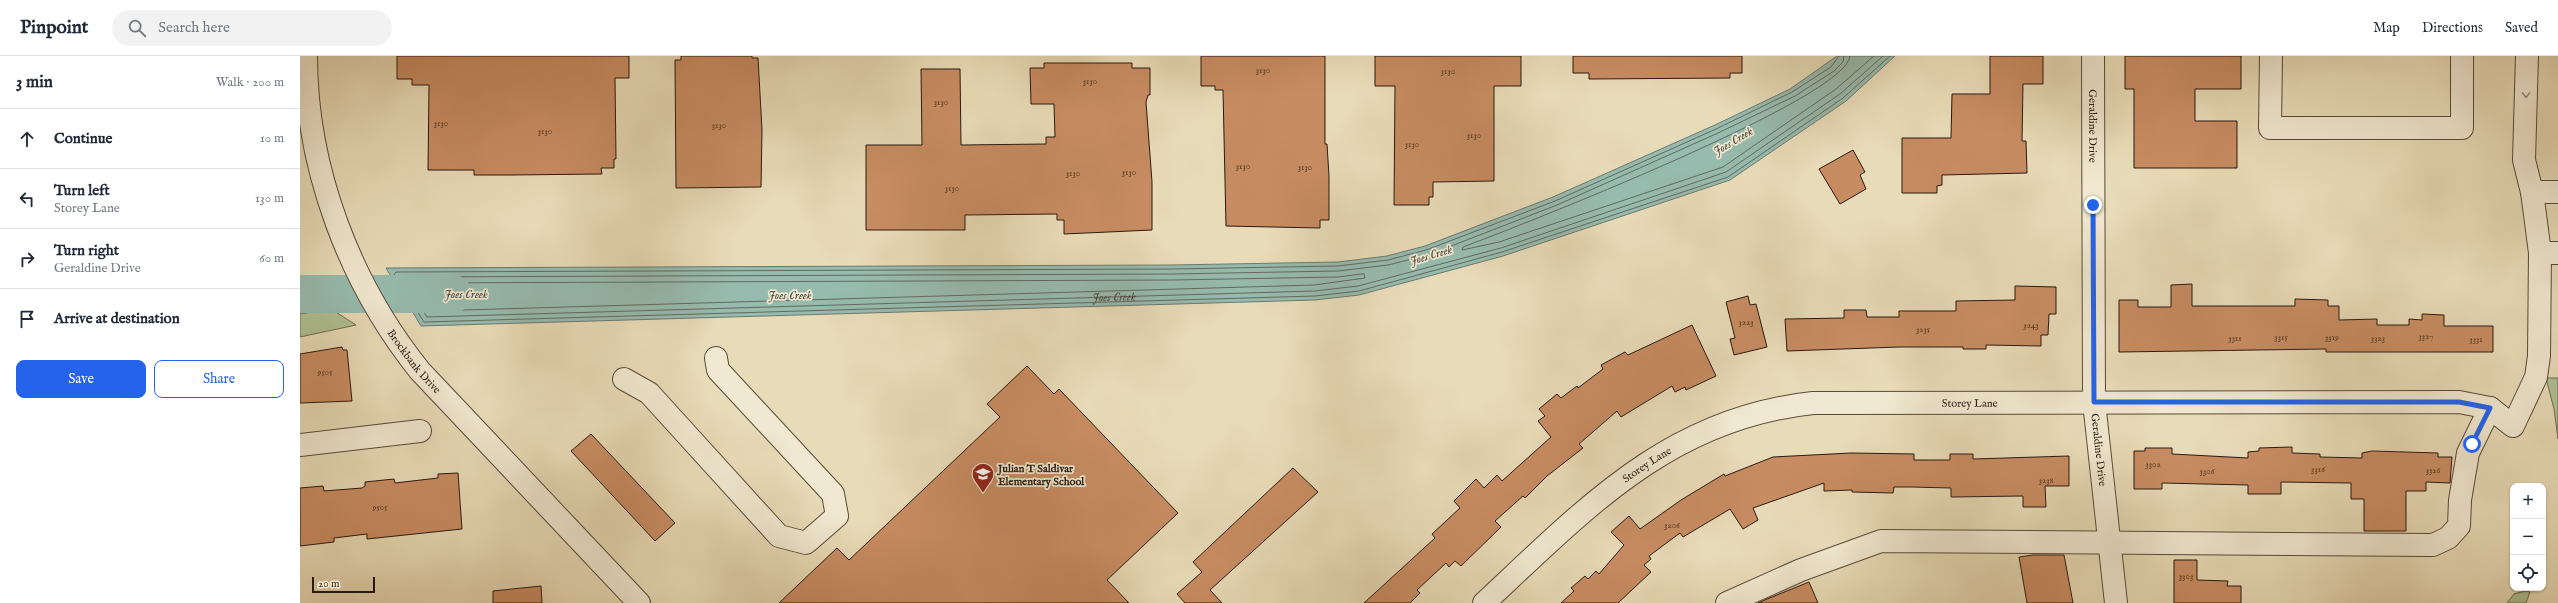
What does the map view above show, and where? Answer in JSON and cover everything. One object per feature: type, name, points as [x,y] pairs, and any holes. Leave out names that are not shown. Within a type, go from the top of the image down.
[{"type":"street","name":"Brockbank Drive","points":[[306,56],[316,149],[338,225],[372,304],[396,342],[440,393],[638,603]]},
{"type":"street","name":"Geraldine Drive","points":[[2093,56],[2094,402],[2116,603]]},
{"type":"street","points":[[2272,56],[2270,128],[2462,128],[2462,56]]},
{"type":"street","points":[[2527,56],[2524,160],[2549,253]]},
{"type":"street","points":[[2532,192],[2558,192]]},
{"type":"street","name":"Storey Lane","points":[[1484,603],[1600,497],[1650,461],[1688,438],[1723,422],[1780,407],[1813,403],[2459,402],[2490,408],[2513,426],[2536,377],[2549,253]]},
{"type":"street","points":[[624,379],[650,393],[779,536],[806,543],[837,516],[833,494],[718,370],[716,358]]},
{"type":"street","points":[[1727,603],[1801,570],[1881,541],[2433,545],[2448,538],[2459,526],[2460,500],[2468,453],[2490,408]]},
{"type":"street","points":[[300,445],[420,431]]},
{"type":"green space","points":[[331,309],[356,325],[300,337],[300,314]]},
{"type":"green space","points":[[2546,378],[2558,378],[2558,439],[2554,409]]},
{"type":"green space","points":[[2525,591],[2530,592],[2526,603],[2507,603],[2514,594]]},
{"type":"water","points":[[1837,56],[1895,56],[1846,101],[1730,180],[1503,256],[1359,295],[1315,300],[421,326],[386,268],[1172,265],[1338,262],[1387,256],[1425,246],[1553,197],[1715,125],[1790,89]]},
{"type":"building","points":[[397,56],[629,56],[629,78],[615,78],[616,159],[614,159],[614,168],[601,168],[602,174],[511,175],[474,175],[474,170],[428,170],[429,85],[412,85],[412,79],[397,79]]},
{"type":"building","points":[[681,56],[752,56],[752,58],[758,58],[762,130],[761,187],[676,188],[675,60],[681,60]]},
{"type":"building","points":[[1201,56],[1325,56],[1325,144],[1327,144],[1329,176],[1329,220],[1320,220],[1320,228],[1226,226],[1223,90],[1215,90],[1215,86],[1201,86]]},
{"type":"building","points":[[1375,56],[1521,56],[1521,86],[1494,86],[1494,181],[1433,182],[1433,197],[1429,197],[1429,205],[1394,205],[1395,86],[1375,86]]},
{"type":"building","points":[[1573,56],[1742,56],[1742,73],[1730,73],[1730,78],[1589,79],[1589,73],[1573,73]]},
{"type":"building","points":[[1990,56],[2043,56],[2043,84],[2023,84],[2022,141],[2026,141],[2027,173],[1942,175],[1942,185],[1937,186],[1937,193],[1902,193],[1902,138],[1951,138],[1952,94],[1990,94]]},
{"type":"building","points":[[2125,56],[2241,56],[2241,89],[2195,89],[2195,121],[2237,121],[2237,168],[2134,168],[2134,89],[2125,89]]},
{"type":"building","points":[[1044,63],[1132,63],[1132,68],[1150,68],[1150,95],[1148,95],[1146,102],[1152,182],[1152,230],[1064,234],[1064,220],[1057,220],[1057,214],[965,215],[965,230],[866,230],[866,145],[922,145],[921,69],[960,69],[961,145],[1046,144],[1046,137],[1055,137],[1054,104],[1031,104],[1030,68],[1044,68]]},
{"type":"building","points":[[1853,150],[1865,172],[1860,175],[1866,189],[1840,204],[1819,169]]},
{"type":"building","points":[[2192,284],[2192,306],[2295,306],[2295,299],[2328,300],[2328,306],[2339,306],[2339,320],[2377,319],[2377,325],[2409,325],[2409,319],[2422,320],[2422,314],[2444,315],[2444,326],[2493,326],[2493,352],[2326,352],[2326,349],[2119,352],[2119,300],[2138,300],[2138,307],[2171,307],[2171,285]]},
{"type":"building","points":[[2015,286],[2056,287],[2056,314],[2049,314],[2048,335],[2041,335],[2041,346],[1986,345],[1986,349],[1963,349],[1963,347],[1899,347],[1787,351],[1785,319],[1844,318],[1844,310],[1866,310],[1867,317],[1899,317],[1899,311],[1956,311],[1956,301],[2015,300]]},
{"type":"building","points":[[1748,296],[1750,305],[1756,304],[1767,347],[1734,355],[1730,339],[1735,338],[1726,302]]},
{"type":"building","points":[[1692,325],[1716,376],[1686,390],[1685,387],[1675,392],[1672,386],[1621,417],[1617,411],[1579,444],[1583,448],[1547,476],[1525,498],[1523,496],[1495,521],[1501,527],[1461,566],[1455,561],[1449,567],[1446,563],[1417,590],[1420,593],[1410,603],[1364,603],[1435,538],[1432,534],[1460,508],[1454,501],[1476,479],[1484,488],[1497,475],[1502,481],[1551,437],[1538,421],[1545,416],[1539,409],[1557,394],[1561,398],[1577,386],[1578,388],[1603,369],[1601,365],[1625,352],[1628,355]]},
{"type":"building","points":[[342,347],[343,350],[347,350],[352,401],[300,403],[300,354]]},
{"type":"building","points":[[1027,366],[1054,394],[1059,389],[1178,513],[1107,580],[1129,603],[779,603],[837,548],[849,560],[1000,417],[987,404]]},
{"type":"building","points":[[591,434],[675,523],[655,541],[571,451]]},
{"type":"building","points":[[2292,447],[2292,453],[2320,454],[2320,457],[2362,458],[2362,453],[2372,451],[2438,453],[2438,457],[2452,457],[2450,483],[2426,482],[2426,491],[2406,491],[2406,531],[2364,531],[2364,499],[2351,499],[2351,483],[2281,482],[2281,494],[2248,494],[2248,485],[2162,483],[2162,489],[2134,489],[2134,451],[2145,451],[2145,448],[2172,448],[2172,454],[2248,458],[2248,452],[2259,451],[2259,448]]},
{"type":"building","points":[[1851,453],[1914,454],[1914,460],[1950,460],[1950,454],[1973,454],[1973,459],[2069,456],[2069,486],[2045,486],[2046,507],[2023,507],[2023,496],[1951,497],[1951,488],[1912,487],[1894,487],[1893,493],[1852,492],[1852,490],[1824,491],[1824,483],[1753,508],[1758,520],[1743,529],[1730,509],[1683,537],[1680,533],[1649,556],[1651,559],[1644,565],[1651,572],[1618,603],[1561,603],[1574,591],[1571,588],[1585,576],[1588,579],[1596,571],[1599,574],[1624,545],[1611,532],[1629,516],[1640,529],[1681,500],[1724,474],[1725,476],[1773,457]]},
{"type":"building","points":[[1293,468],[1318,492],[1210,590],[1222,603],[1185,603],[1177,594],[1202,572],[1193,562]]},
{"type":"building","points":[[458,473],[462,529],[367,539],[367,534],[334,538],[334,542],[300,546],[300,488],[323,486],[324,491],[362,488],[365,486],[365,482],[394,479],[395,483],[438,478],[438,474]]},
{"type":"building","points":[[2033,555],[2064,555],[2073,603],[2027,603],[2019,557]]},
{"type":"building","points":[[2174,560],[2197,560],[2197,580],[2228,581],[2227,586],[2241,586],[2241,603],[2174,603]]},
{"type":"building","points":[[1809,582],[1818,603],[1758,603],[1767,599]]},
{"type":"building","points":[[541,586],[542,603],[493,603],[493,591]]},
{"type":"waterway","name":"Joes Creek","points":[[300,294],[453,294]]},
{"type":"place","name":"Julian T Saldivar Elementary School","points":[[983,494]]},
{"type":"route","points":[[2093,205],[2094,402],[2459,402],[2490,408],[2472,444]]}]
